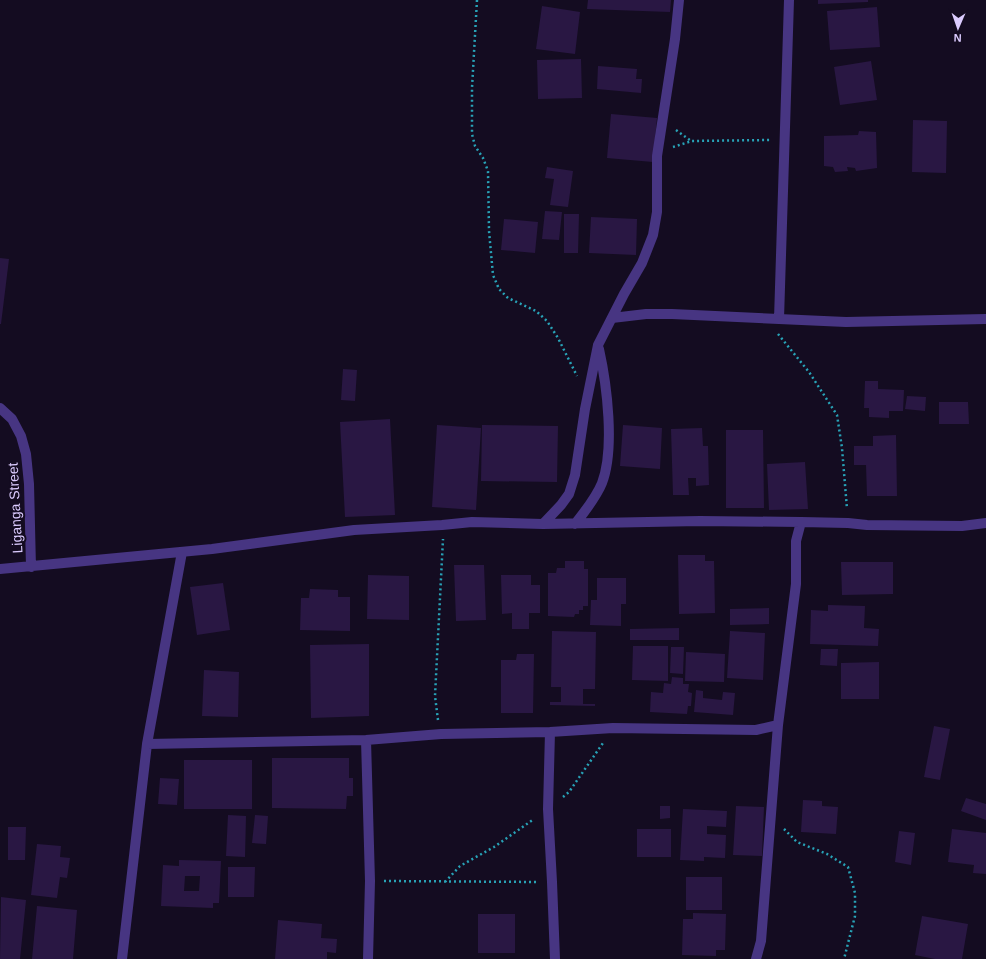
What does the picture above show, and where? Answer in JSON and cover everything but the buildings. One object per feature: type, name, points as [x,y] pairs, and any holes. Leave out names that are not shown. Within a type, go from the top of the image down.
[{"type":"street","points":[[543,524],[569,494],[575,475],[585,409],[598,346],[624,294],[642,263],[653,235],[658,212],[657,156],[675,39],[679,0]]},
{"type":"street","points":[[779,320],[789,0]]},
{"type":"street","points":[[612,318],[646,314],[672,314],[779,320],[853,322],[986,319]]},
{"type":"street","points":[[576,524],[592,502],[602,482],[607,464],[607,392],[598,346]]},
{"type":"street","name":"Liganga Street","points":[[0,408],[12,419],[21,436],[26,454],[29,484],[31,567]]},
{"type":"street","points":[[0,569],[182,552],[354,530],[442,526],[472,522],[576,524],[700,521],[954,526],[986,523]]},
{"type":"street","points":[[756,959],[761,941],[778,725],[796,584],[796,541],[801,522]]},
{"type":"street","points":[[122,959],[148,744],[182,552]]},
{"type":"street","points":[[148,744],[366,740],[442,734],[550,732],[613,728],[756,730],[778,725]]},
{"type":"street","points":[[550,732],[548,809],[555,959]]},
{"type":"street","points":[[366,740],[370,881],[368,959]]},
{"type":"path","points":[[477,0],[472,88],[472,134],[475,146],[483,158],[488,171],[489,231],[493,275],[499,289],[508,298],[536,311],[548,321],[558,338],[578,381]]},
{"type":"path","points":[[657,156],[674,146],[692,141],[784,140]]},
{"type":"path","points":[[767,319],[809,372],[837,415],[842,448],[848,523]]},
{"type":"path","points":[[442,526],[444,547],[435,696],[436,712],[442,734]]},
{"type":"path","points":[[445,882],[460,866],[494,847],[548,809],[569,792],[613,728]]},
{"type":"path","points":[[781,826],[797,842],[827,854],[848,867],[855,893],[855,916],[844,959]]},
{"type":"path","points":[[370,881],[552,882]]}]
